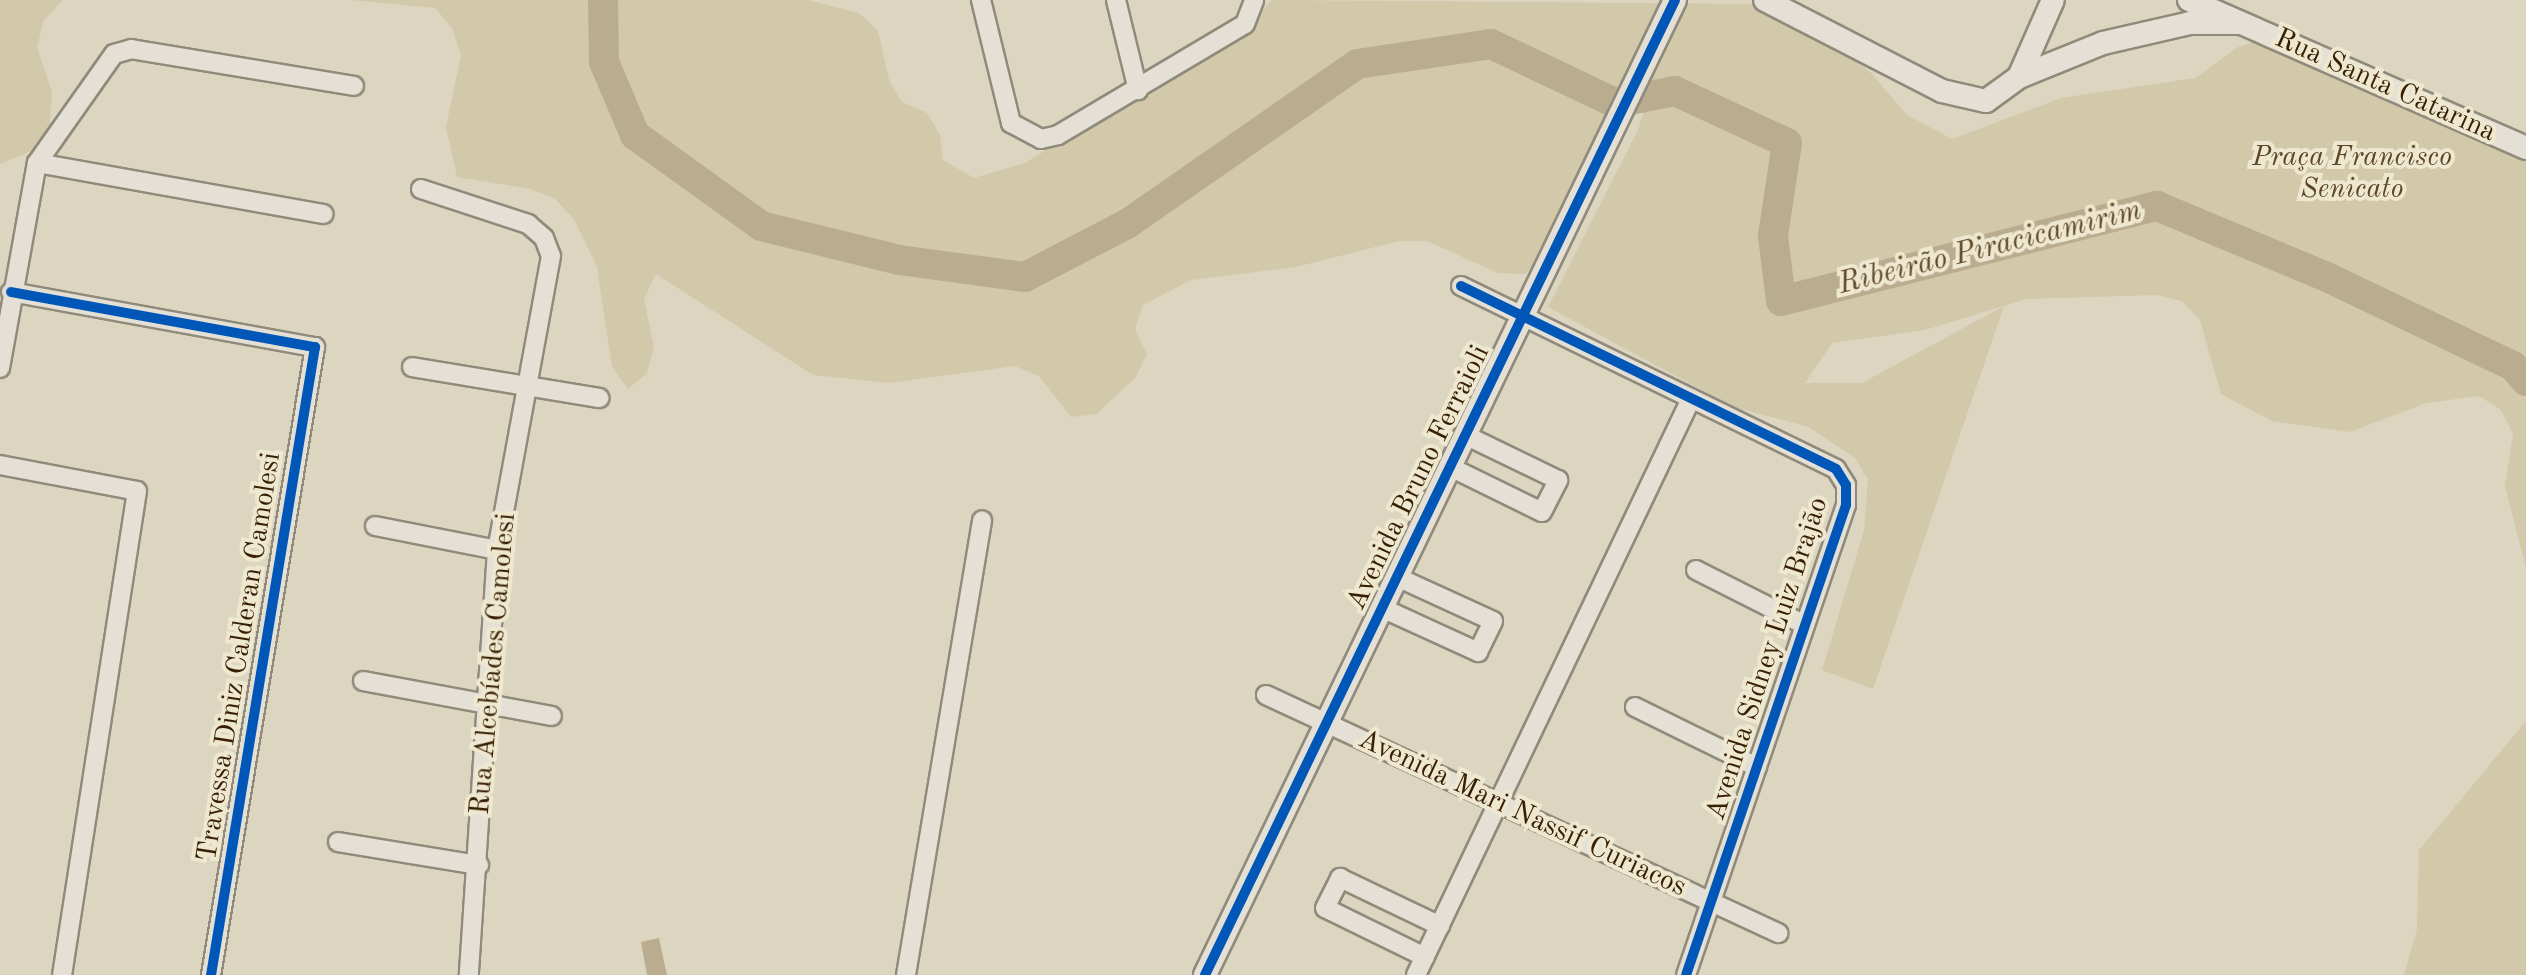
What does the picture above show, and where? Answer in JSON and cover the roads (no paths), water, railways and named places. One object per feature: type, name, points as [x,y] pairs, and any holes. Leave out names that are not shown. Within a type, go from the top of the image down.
[{"type":"street","points":[[980,0],[1011,123],[1025,135],[1058,136],[1245,24],[1255,2]]},
{"type":"street","points":[[1116,0],[1138,90]]},
{"type":"street","name":"Avenida Bruno Ferraioli","points":[[1205,975],[1675,0]]},
{"type":"street","points":[[1765,0],[1942,92],[1986,101],[2019,78],[2102,43],[2241,11]]},
{"type":"street","points":[[2019,78],[2053,0]]},
{"type":"street","name":"Rua Santa Catarina","points":[[2189,0],[2241,11],[2526,148]]},
{"type":"street","points":[[0,368],[11,292],[8,267],[37,164],[114,54],[131,48],[354,86]]},
{"type":"street","points":[[37,164],[324,214]]},
{"type":"street","name":"Rua Alcebíades Camolesi","points":[[428,190],[528,224],[544,238],[550,274],[497,550],[470,975]]},
{"type":"street","name":"Avenida Sidney Luiz Brajão","points":[[1461,286],[1836,468],[1846,485],[1846,505],[1686,975]]},
{"type":"street","name":"Travessa Diniz Calderan Camolesi","points":[[11,292],[314,347],[210,975]]},
{"type":"street","points":[[412,368],[599,398]]},
{"type":"street","points":[[1416,975],[1691,398]]},
{"type":"street","points":[[1450,467],[1542,512],[1558,480],[1465,435]]},
{"type":"street","points":[[0,465],[137,491],[62,975]]},
{"type":"street","points":[[906,975],[982,520]]},
{"type":"street","points":[[375,526],[497,550]]},
{"type":"street","points":[[1696,570],[1805,625]]},
{"type":"street","points":[[1382,608],[1478,652],[1493,621],[1397,576]]},
{"type":"street","points":[[363,681],[552,716]]},
{"type":"street","name":"Avenida Mari Nassif Curiacos","points":[[1266,695],[1778,933]]},
{"type":"street","points":[[1635,707],[1757,767]]},
{"type":"street","points":[[338,842],[479,865]]},
{"type":"street","points":[[1425,956],[1325,908],[1340,878],[1440,926]]},
{"type":"waterway","name":"Ribeirão Piracicamirim","points":[[603,0],[604,62],[635,135],[761,226],[899,260],[1025,277],[1127,224],[1357,64],[1491,44],[1615,103],[1675,91],[1787,143],[1773,236],[1781,301],[2157,206],[2327,277],[2513,366],[2526,381]]},
{"type":"park label","name":"Praça Francisco Senicato","points":[[2352,174]]}]
